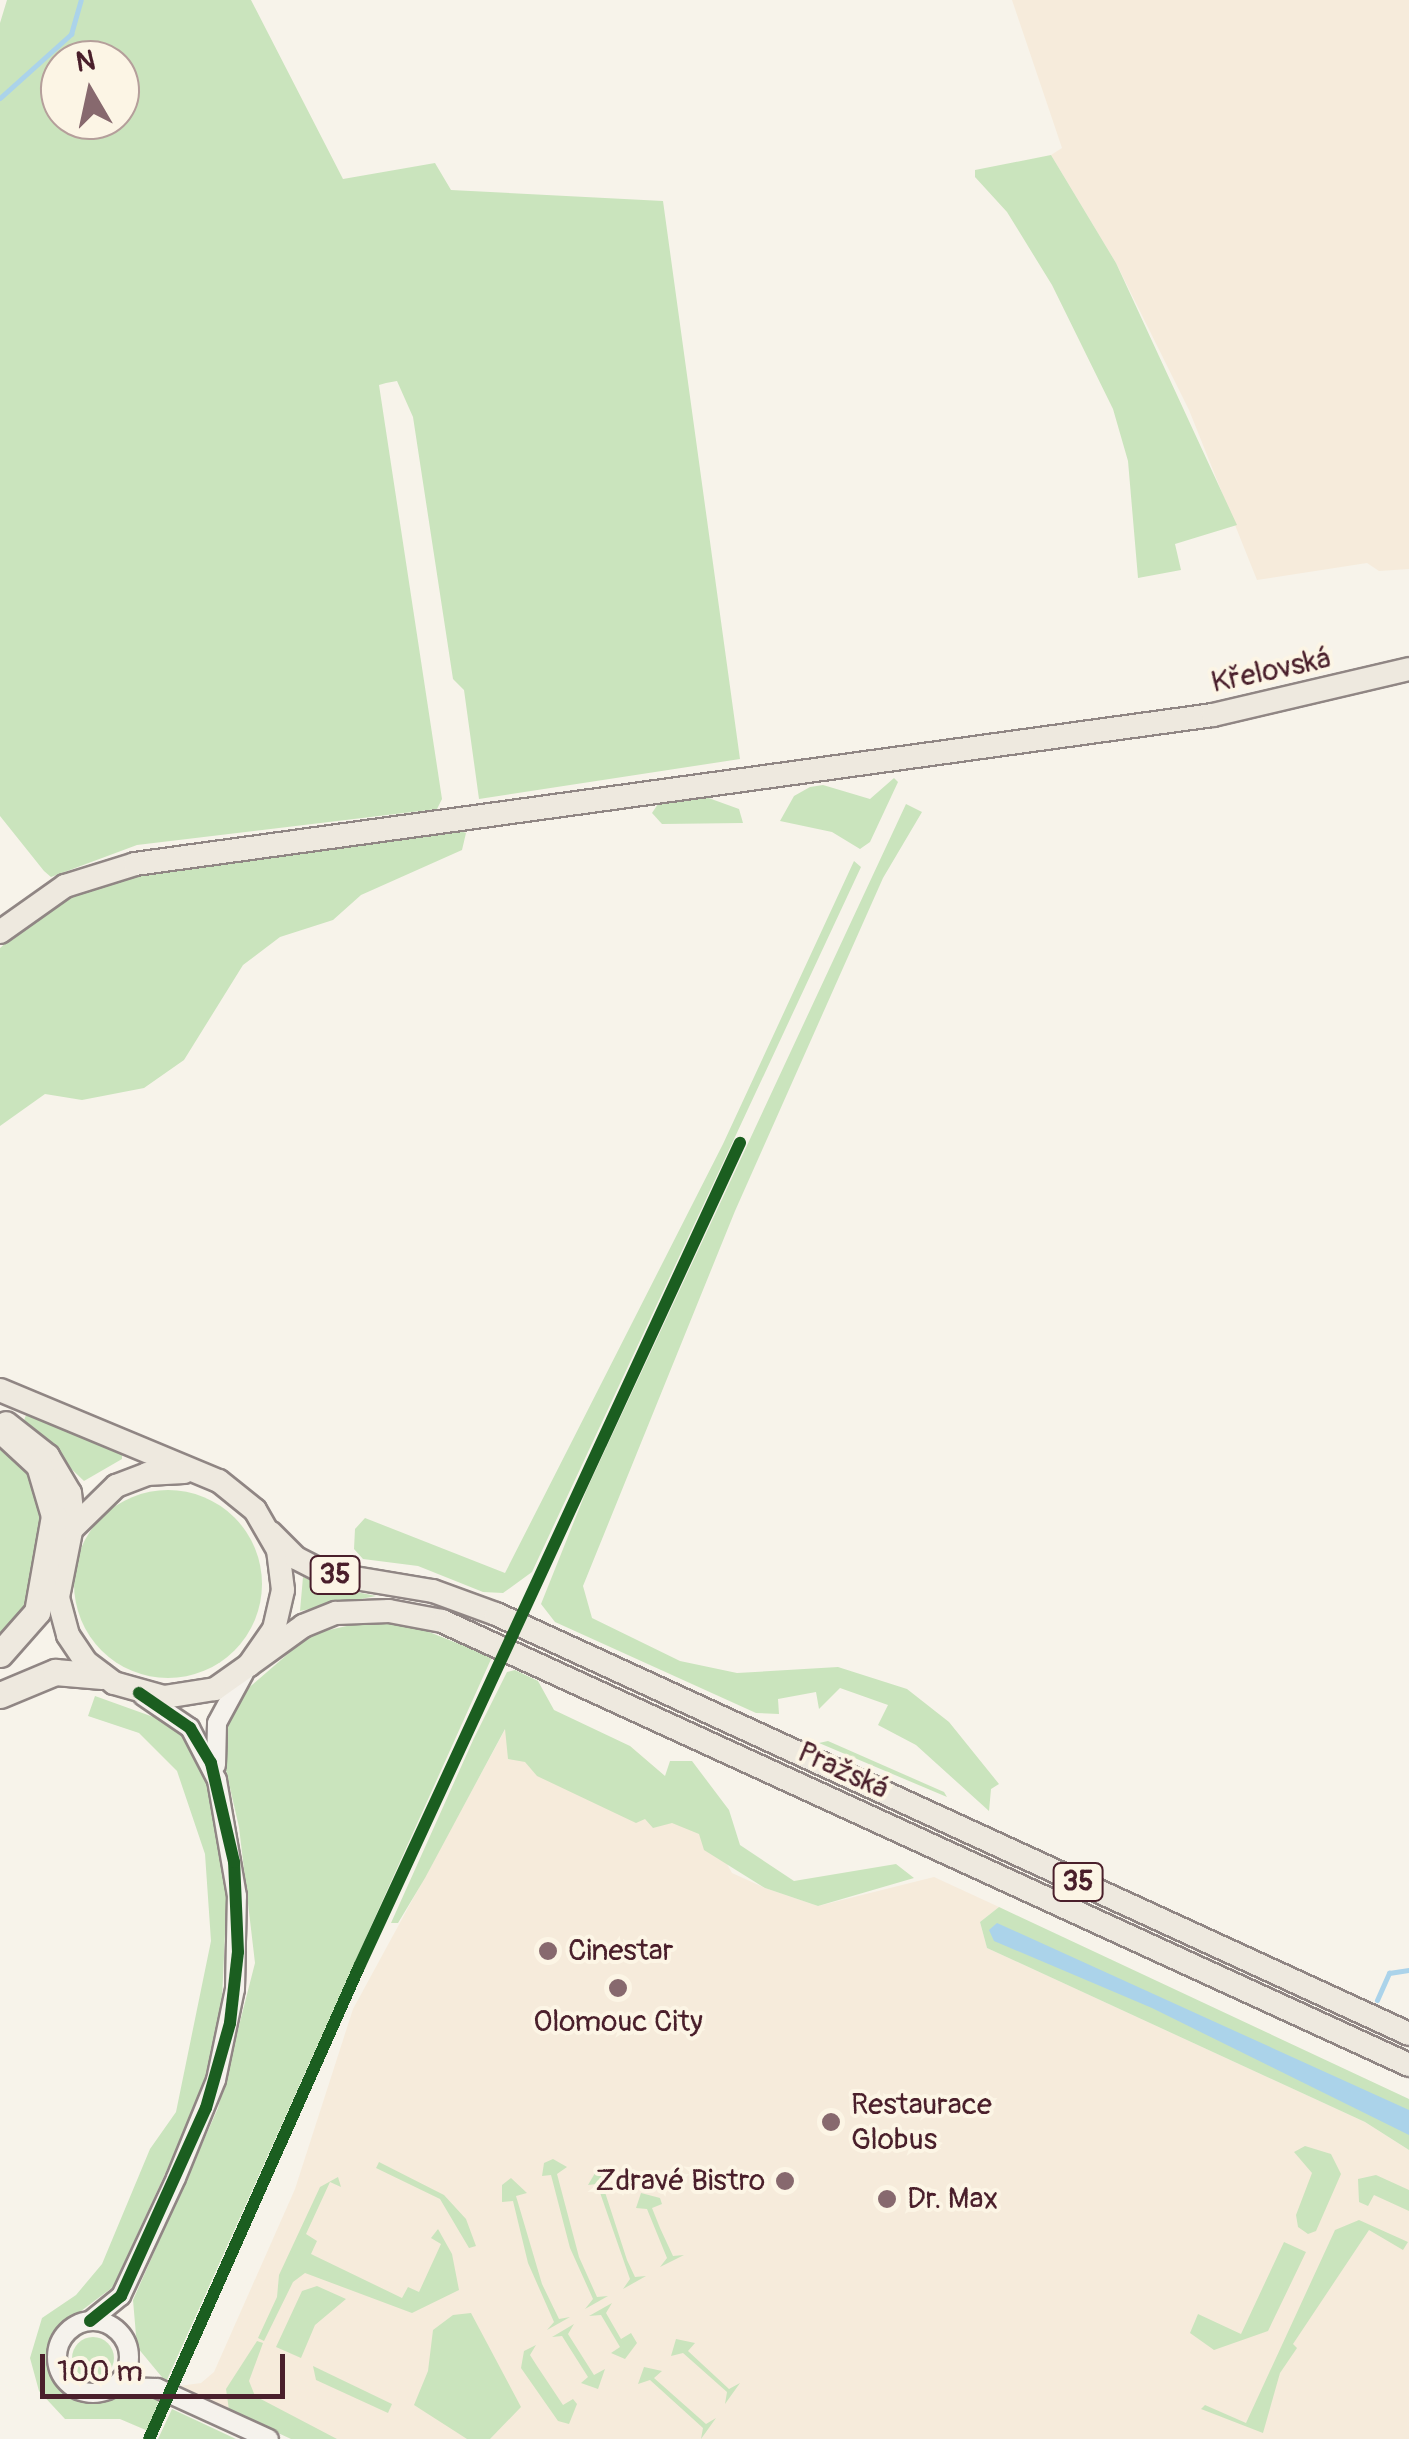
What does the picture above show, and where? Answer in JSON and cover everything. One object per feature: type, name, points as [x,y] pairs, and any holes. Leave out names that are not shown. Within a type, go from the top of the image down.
[{"type":"highway","points":[[0,1429],[39,1466],[54,1516],[37,1612],[0,1657]]},
{"type":"highway","points":[[0,1657],[44,1632],[57,1588]]},
{"type":"highway","points":[[0,1695],[55,1672],[102,1676]]},
{"type":"main road","name":"Křelovská","points":[[0,932],[65,886],[135,864],[1144,725],[1283,702],[1409,669]]},
{"type":"main road","points":[[0,1390],[212,1478],[244,1498],[271,1534],[282,1566],[282,1599],[270,1638],[249,1666],[194,1695],[138,1693],[102,1676],[68,1635],[57,1588],[73,1508],[62,1476],[39,1448],[0,1420]]},
{"type":"main road","points":[[68,1537],[96,1499],[131,1479],[168,1471],[212,1478]]},
{"type":"main road","name":"Pražská","points":[[271,1534],[296,1558],[324,1572],[433,1591],[496,1614],[1409,2034]]},
{"type":"main road","name":"Pražská","points":[[249,1666],[304,1626],[336,1613],[389,1611],[442,1621],[1409,2064]]},
{"type":"street","points":[[249,1666],[217,1723],[217,1780],[237,1896],[230,2023],[206,2108],[121,2296],[63,2338],[60,2370],[82,2392],[114,2386],[157,2388],[269,2439]]},
{"type":"street","points":[[138,1693],[190,1728],[217,1780]]},
{"type":"street","points":[[114,2386],[127,2347],[121,2296]]},
{"type":"street","points":[[90,2321],[106,2324],[157,2388]]},
{"type":"shaded area","points":[[1012,0],[1409,0],[1409,569],[1379,571],[1367,563],[1257,580],[1189,410],[1116,263],[1051,155],[1062,148]]},
{"type":"shaded area","points":[[507,1726],[630,1746],[690,1798],[732,1873],[765,1888],[818,1906],[934,1877],[999,1907],[980,1922],[987,1948],[1365,2122],[1409,2150],[1409,2439],[293,2439],[179,2386],[201,2383],[214,2372],[295,2189],[353,2009]]},
{"type":"green space","points":[[7,0],[251,0],[343,179],[435,163],[451,190],[663,201],[740,759],[479,799],[464,690],[453,679],[413,417],[397,381],[379,385],[442,799],[437,809],[137,845],[51,877],[0,816],[0,23]]},
{"type":"green space","points":[[1051,155],[1116,263],[1237,525],[1175,544],[1181,570],[1138,578],[1128,461],[1113,409],[1052,285],[1007,212],[975,177],[975,170]]},
{"type":"green space","points":[[894,778],[898,782],[870,842],[860,849],[832,832],[780,821],[794,796],[810,787],[823,785],[870,799]]},
{"type":"green space","points":[[703,796],[739,809],[743,823],[662,824],[652,813],[660,801]]},
{"type":"green space","points":[[906,804],[922,812],[883,878],[735,1211],[583,1586],[592,1618],[680,1661],[737,1673],[838,1667],[907,1689],[949,1722],[999,1784],[991,1789],[989,1811],[916,1745],[878,1725],[888,1705],[840,1688],[819,1709],[816,1692],[778,1699],[779,1714],[756,1713],[555,1622],[541,1604],[587,1489]]},
{"type":"green space","points":[[458,830],[466,833],[462,850],[361,895],[333,920],[280,937],[243,965],[184,1060],[144,1088],[82,1100],[45,1094],[0,1126],[0,948],[42,911],[85,888],[140,874]]},
{"type":"green space","points":[[854,861],[861,867],[532,1572],[503,1593],[483,1592],[418,1566],[363,1559],[354,1549],[355,1529],[365,1518],[505,1573],[723,1144]]},
{"type":"green space","points":[[26,1415],[122,1454],[122,1459],[84,1481],[23,1423]]},
{"type":"green space","points":[[0,1439],[28,1464],[45,1525],[33,1596],[0,1643]]},
{"type":"green space","points":[[168,1490],[204,1497],[235,1517],[255,1548],[262,1584],[255,1620],[235,1651],[204,1671],[168,1678],[132,1671],[101,1651],[81,1620],[74,1584],[81,1548],[101,1517],[132,1497]]},
{"type":"green space","points":[[303,1577],[327,1586],[376,1596],[300,1611]]},
{"type":"green space","points":[[369,1621],[419,1628],[492,1657],[166,2382],[137,2347],[133,2300],[218,2108],[255,1963],[239,1827],[221,1749],[226,1719],[238,1697],[311,1634]]},
{"type":"green space","points":[[515,1670],[538,1681],[554,1710],[630,1746],[665,1776],[670,1761],[692,1761],[729,1810],[740,1845],[794,1881],[896,1864],[914,1878],[818,1906],[765,1888],[704,1850],[699,1834],[672,1823],[653,1828],[645,1819],[636,1823],[537,1776],[525,1762],[508,1759],[505,1729],[425,1878],[398,1923],[391,1923],[474,1738],[507,1672]]},
{"type":"green space","points":[[95,1696],[159,1719],[190,1741],[206,1776],[227,1892],[221,2020],[198,2102],[113,2287],[61,2326],[48,2351],[53,2377],[77,2400],[160,2397],[148,2431],[120,2419],[65,2419],[39,2391],[30,2358],[42,2318],[76,2295],[102,2264],[150,2149],[176,2112],[211,1941],[205,1854],[177,1771],[139,1733],[88,1716]]},
{"type":"green space","points":[[828,1741],[944,1792],[947,1797],[819,1743]]},
{"type":"green space","points":[[999,1907],[1409,2099],[1409,2150],[1365,2122],[987,1948],[980,1922]]},
{"type":"green space","points":[[1305,2146],[1331,2154],[1341,2174],[1316,2231],[1308,2234],[1298,2227],[1296,2215],[1312,2173],[1294,2152]]},
{"type":"green space","points":[[553,2159],[567,2167],[557,2174],[579,2257],[597,2297],[608,2296],[585,2309],[593,2299],[570,2248],[551,2175],[542,2176],[544,2163]]},
{"type":"green space","points":[[379,2162],[444,2195],[466,2219],[476,2246],[469,2248],[440,2199],[376,2168]]},
{"type":"green space","points":[[598,2168],[612,2178],[602,2183],[627,2260],[635,2277],[646,2276],[623,2289],[630,2279],[597,2184],[588,2185]]},
{"type":"green space","points":[[1376,2175],[1409,2190],[1409,2211],[1374,2195],[1368,2206],[1359,2202],[1358,2179]]},
{"type":"green space","points":[[338,2177],[341,2187],[330,2182],[306,2234],[317,2241],[311,2254],[402,2298],[408,2287],[419,2292],[441,2244],[431,2238],[438,2229],[452,2254],[459,2290],[412,2313],[305,2273],[293,2282],[264,2341],[258,2338],[277,2297],[279,2275],[320,2187]]},
{"type":"green space","points":[[511,2178],[527,2193],[516,2196],[542,2284],[559,2319],[570,2317],[547,2330],[554,2322],[528,2263],[513,2201],[502,2202],[502,2185]]},
{"type":"green space","points":[[641,2193],[660,2198],[662,2204],[652,2208],[660,2228],[673,2256],[684,2255],[660,2267],[667,2258],[647,2209],[636,2208]]},
{"type":"green space","points":[[1359,2220],[1408,2242],[1403,2250],[1369,2230],[1293,2344],[1297,2348],[1280,2373],[1263,2433],[1201,2409],[1205,2405],[1246,2423],[1335,2230]]},
{"type":"green space","points":[[1284,2242],[1306,2252],[1268,2331],[1214,2350],[1190,2333],[1198,2314],[1241,2334]]},
{"type":"green space","points":[[317,2286],[346,2299],[315,2325],[301,2358],[276,2347],[302,2291]]},
{"type":"green space","points":[[612,2303],[606,2313],[621,2339],[631,2333],[637,2343],[625,2359],[611,2353],[620,2347],[601,2315],[589,2316]]},
{"type":"green space","points":[[471,2313],[521,2407],[490,2439],[467,2439],[414,2405],[428,2371],[433,2330],[453,2315]]},
{"type":"green space","points":[[574,2324],[568,2334],[594,2375],[605,2369],[598,2389],[581,2383],[588,2377],[562,2336],[552,2337]]},
{"type":"green space","points":[[93,2337],[108,2343],[114,2358],[108,2373],[93,2379],[78,2373],[72,2358],[78,2343]]},
{"type":"green space","points":[[676,2339],[695,2343],[688,2351],[729,2389],[740,2383],[725,2404],[727,2392],[683,2353],[671,2356]]},
{"type":"green space","points":[[257,2341],[263,2343],[249,2381],[255,2396],[337,2439],[291,2439],[229,2410],[226,2389]]},
{"type":"green space","points":[[536,2345],[530,2355],[563,2405],[573,2399],[577,2404],[569,2424],[558,2421],[521,2368],[524,2351]]},
{"type":"green space","points":[[313,2366],[392,2404],[388,2413],[316,2380]]},
{"type":"green space","points":[[644,2367],[662,2371],[654,2378],[706,2424],[716,2418],[701,2439],[703,2428],[650,2380],[638,2384]]},
{"type":"green space","points":[[172,2409],[236,2439],[158,2439]]},
{"type":"water","points":[[997,1923],[1409,2110],[1409,2135],[1152,2008],[994,1941],[989,1930]]},
{"type":"waterway","points":[[0,98],[71,34],[81,0]]},
{"type":"waterway","points":[[1377,2000],[1389,1973],[1409,1970]]},
{"type":"cycle path","points":[[149,2439],[359,1967],[740,1143]]},
{"type":"cycle path","points":[[90,2321],[121,2296],[206,2108],[230,2023],[238,1952],[234,1862],[211,1763],[190,1728],[139,1693]]},
{"type":"place","name":"Cinestar","points":[[548,1951]]},
{"type":"place","name":"Olomouc City","points":[[618,1988]]},
{"type":"place","name":"Restaurace Globus","points":[[831,2122]]},
{"type":"place","name":"Zdravé Bistro","points":[[785,2181]]},
{"type":"place","name":"Dr. Max","points":[[887,2199]]}]
